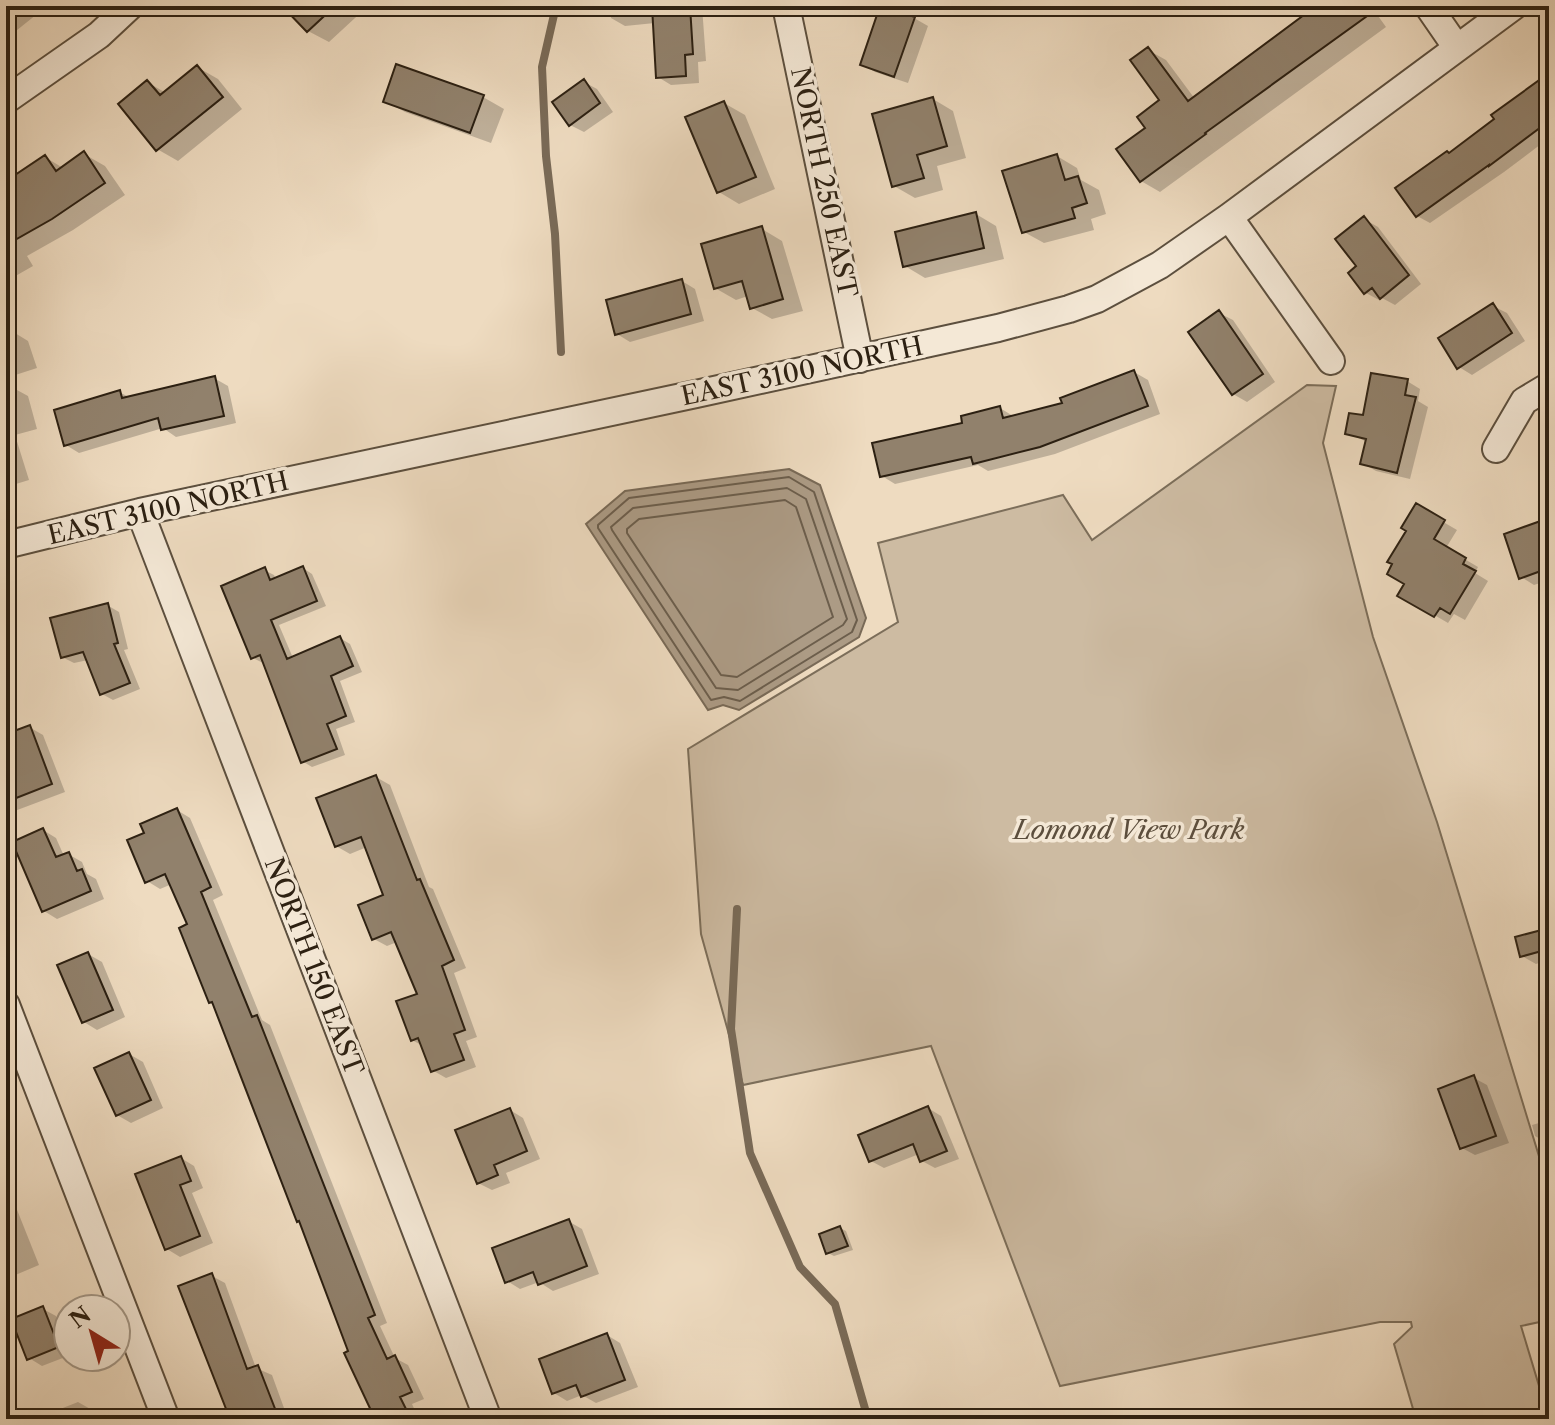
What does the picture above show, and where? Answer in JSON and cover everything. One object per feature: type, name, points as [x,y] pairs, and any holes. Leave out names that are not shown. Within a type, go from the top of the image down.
[{"type":"street","points":[[6,100],[99,35],[130,6]]},
{"type":"street","name":"NORTH 250 EAST","points":[[786,6],[860,359]]},
{"type":"street","points":[[1428,6],[1457,48]]},
{"type":"street","name":"EAST 3100 NORTH","points":[[6,545],[140,512],[998,328],[1097,299],[1160,265],[1229,217],[1514,6]]},
{"type":"street","points":[[1229,217],[1331,361]]},
{"type":"street","points":[[1496,449],[1524,401],[1549,386]]},
{"type":"street","name":"NORTH 150 EAST","points":[[140,512],[488,1419]]},
{"type":"street","points":[[6,1005],[166,1419]]},
{"type":"green space","name":"Lomond View Park","points":[[1307,385],[1336,386],[1323,443],[1373,637],[1437,822],[1549,1189],[1549,1320],[1521,1326],[1549,1419],[1416,1419],[1394,1344],[1412,1327],[1411,1322],[1380,1322],[1060,1386],[931,1046],[743,1085],[701,934],[688,749],[898,622],[878,543],[1063,495],[1092,540]]},
{"type":"water","points":[[789,469],[820,485],[866,618],[859,637],[739,710],[723,705],[708,710],[586,524],[625,491]]},
{"type":"building","points":[[282,6],[335,6],[307,32]]},
{"type":"building","points":[[652,6],[690,6],[693,54],[685,55],[686,76],[656,78]]},
{"type":"building","points":[[880,6],[915,17],[894,77],[860,65]]},
{"type":"building","points":[[1316,6],[1381,6],[1140,182],[1116,149],[1145,128],[1137,117],[1159,100],[1130,60],[1148,47],[1188,101]]},
{"type":"building","points":[[396,64],[484,95],[470,133],[383,102]]},
{"type":"building","points":[[197,65],[223,97],[156,151],[118,104],[147,80],[160,95]]},
{"type":"building","points":[[1549,73],[1549,121],[1416,217],[1395,188],[1447,151],[1449,153],[1494,119],[1491,115]]},
{"type":"building","points":[[584,79],[600,103],[569,126],[552,102]]},
{"type":"building","points":[[933,97],[947,146],[917,155],[924,178],[892,187],[872,114]]},
{"type":"building","points":[[724,101],[756,177],[717,193],[685,117]]},
{"type":"building","points":[[84,151],[105,183],[6,245],[6,181],[45,155],[56,171]]},
{"type":"building","points":[[1057,154],[1065,180],[1078,176],[1087,203],[1072,208],[1075,218],[1022,233],[1002,171]]},
{"type":"building","points":[[976,212],[984,248],[903,267],[895,232]]},
{"type":"building","points":[[1364,216],[1409,275],[1380,299],[1372,288],[1364,294],[1348,273],[1356,266],[1335,239]]},
{"type":"building","points":[[762,226],[783,299],[750,309],[742,281],[714,289],[701,244]]},
{"type":"building","points":[[682,279],[691,314],[615,335],[606,300]]},
{"type":"building","points":[[1493,303],[1512,333],[1457,369],[1438,338]]},
{"type":"building","points":[[1219,310],[1263,374],[1232,395],[1188,332]]},
{"type":"building","points":[[1134,370],[1148,406],[1040,447],[973,464],[971,457],[880,477],[872,443],[962,423],[961,416],[1000,406],[1003,418],[1062,403],[1060,398]]},
{"type":"building","points":[[1371,373],[1408,379],[1405,395],[1416,397],[1397,473],[1360,464],[1366,439],[1345,434],[1349,413],[1363,415]]},
{"type":"building","points":[[215,376],[224,416],[161,430],[158,418],[64,446],[54,410],[120,390],[122,398]]},
{"type":"building","points":[[1416,503],[1445,520],[1434,539],[1466,558],[1463,564],[1476,571],[1450,614],[1440,608],[1434,617],[1397,596],[1404,584],[1387,574],[1392,564],[1387,562],[1406,531],[1401,528]]},
{"type":"building","points":[[1549,518],[1549,568],[1519,579],[1504,534]]},
{"type":"building","points":[[303,566],[317,601],[271,620],[287,659],[340,636],[353,666],[331,676],[346,716],[327,724],[337,749],[301,763],[260,655],[251,659],[221,586],[265,567],[270,580]]},
{"type":"building","points":[[108,603],[118,643],[114,644],[130,683],[100,695],[83,652],[61,658],[50,618]]},
{"type":"building","points":[[30,725],[52,784],[6,802],[6,734]]},
{"type":"building","points":[[376,775],[417,880],[420,879],[454,960],[442,966],[465,1030],[454,1034],[464,1060],[431,1072],[418,1038],[411,1041],[396,1001],[417,994],[391,932],[372,940],[358,905],[383,895],[361,837],[335,847],[316,798]]},
{"type":"building","points":[[177,808],[211,887],[201,892],[252,1017],[257,1015],[375,1315],[368,1318],[387,1359],[395,1355],[412,1392],[400,1397],[406,1409],[385,1419],[375,1419],[344,1353],[348,1351],[299,1221],[212,1002],[209,1003],[179,928],[187,924],[165,874],[145,883],[127,840],[144,833],[140,824]]},
{"type":"building","points":[[43,828],[56,857],[69,852],[77,871],[82,869],[91,891],[42,912],[12,842]]},
{"type":"building","points":[[1549,928],[1549,949],[1520,957],[1515,937]]},
{"type":"building","points":[[88,952],[113,1010],[82,1023],[57,965]]},
{"type":"building","points":[[129,1052],[151,1100],[116,1116],[94,1068]]},
{"type":"building","points":[[1474,1075],[1496,1136],[1460,1149],[1438,1089]]},
{"type":"building","points":[[928,1106],[947,1151],[920,1162],[913,1144],[869,1162],[858,1135]]},
{"type":"building","points":[[510,1108],[527,1151],[494,1165],[498,1175],[477,1184],[455,1130]]},
{"type":"building","points":[[181,1156],[191,1181],[180,1185],[200,1236],[165,1250],[135,1174]]},
{"type":"building","points":[[569,1219],[587,1266],[538,1285],[533,1272],[505,1283],[492,1248]]},
{"type":"building","points":[[840,1226],[848,1246],[826,1254],[819,1234]]},
{"type":"building","points":[[212,1273],[247,1369],[258,1365],[279,1419],[230,1419],[178,1286]]},
{"type":"building","points":[[43,1306],[52,1329],[52,1350],[27,1360],[11,1319]]},
{"type":"building","points":[[607,1333],[625,1380],[581,1397],[576,1385],[552,1394],[539,1359]]},
{"type":"waterway","points":[[556,6],[542,67],[561,352]]},
{"type":"waterway","points":[[737,909],[731,1029],[750,1153],[800,1267],[835,1304],[868,1419]]}]
